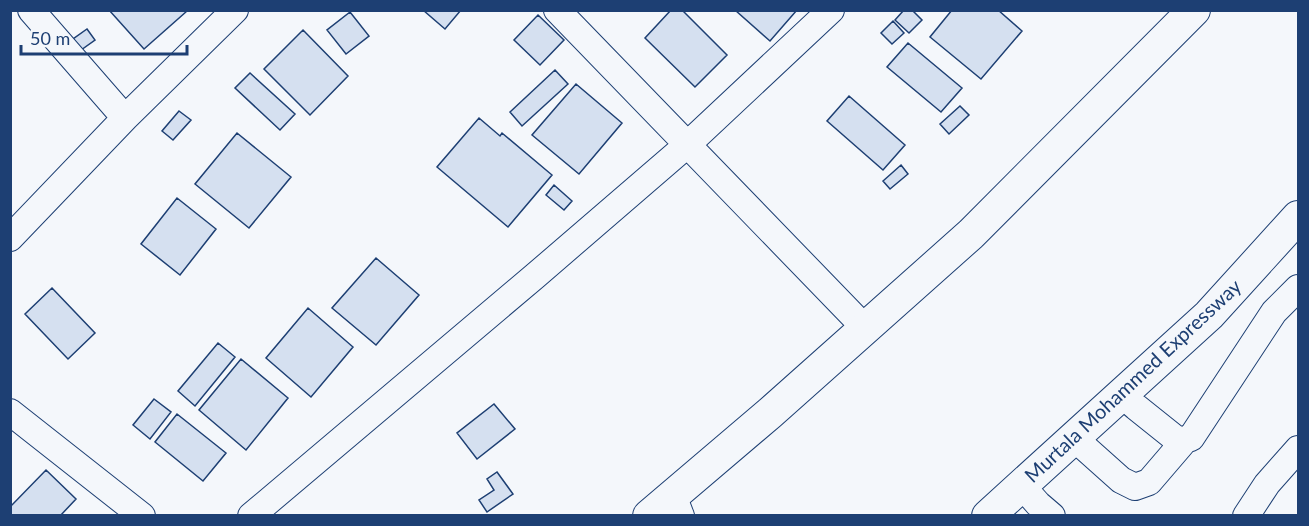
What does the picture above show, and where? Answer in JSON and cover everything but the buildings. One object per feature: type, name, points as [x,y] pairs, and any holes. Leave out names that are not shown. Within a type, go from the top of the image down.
[{"type":"main road","points":[[649,516],[677,505],[770,414],[989,217],[1194,10]]},
{"type":"main road","name":"Murtala Mohammed Expressway","points":[[988,516],[1209,315],[1299,217]]},
{"type":"street","points":[[31,10],[125,118]]},
{"type":"street","points":[[10,238],[125,118],[235,10]]},
{"type":"street","points":[[557,10],[865,328]]},
{"type":"street","points":[[251,516],[687,145],[831,10]]},
{"type":"street","points":[[1122,395],[1176,439],[1191,438],[1274,312],[1299,288]]},
{"type":"street","points":[[10,412],[142,516]]},
{"type":"street","points":[[1074,438],[1120,480],[1135,486],[1149,482],[1185,440]]},
{"type":"street","points":[[1246,516],[1267,484],[1299,449]]},
{"type":"street","points":[[1022,486],[1052,516]]}]
